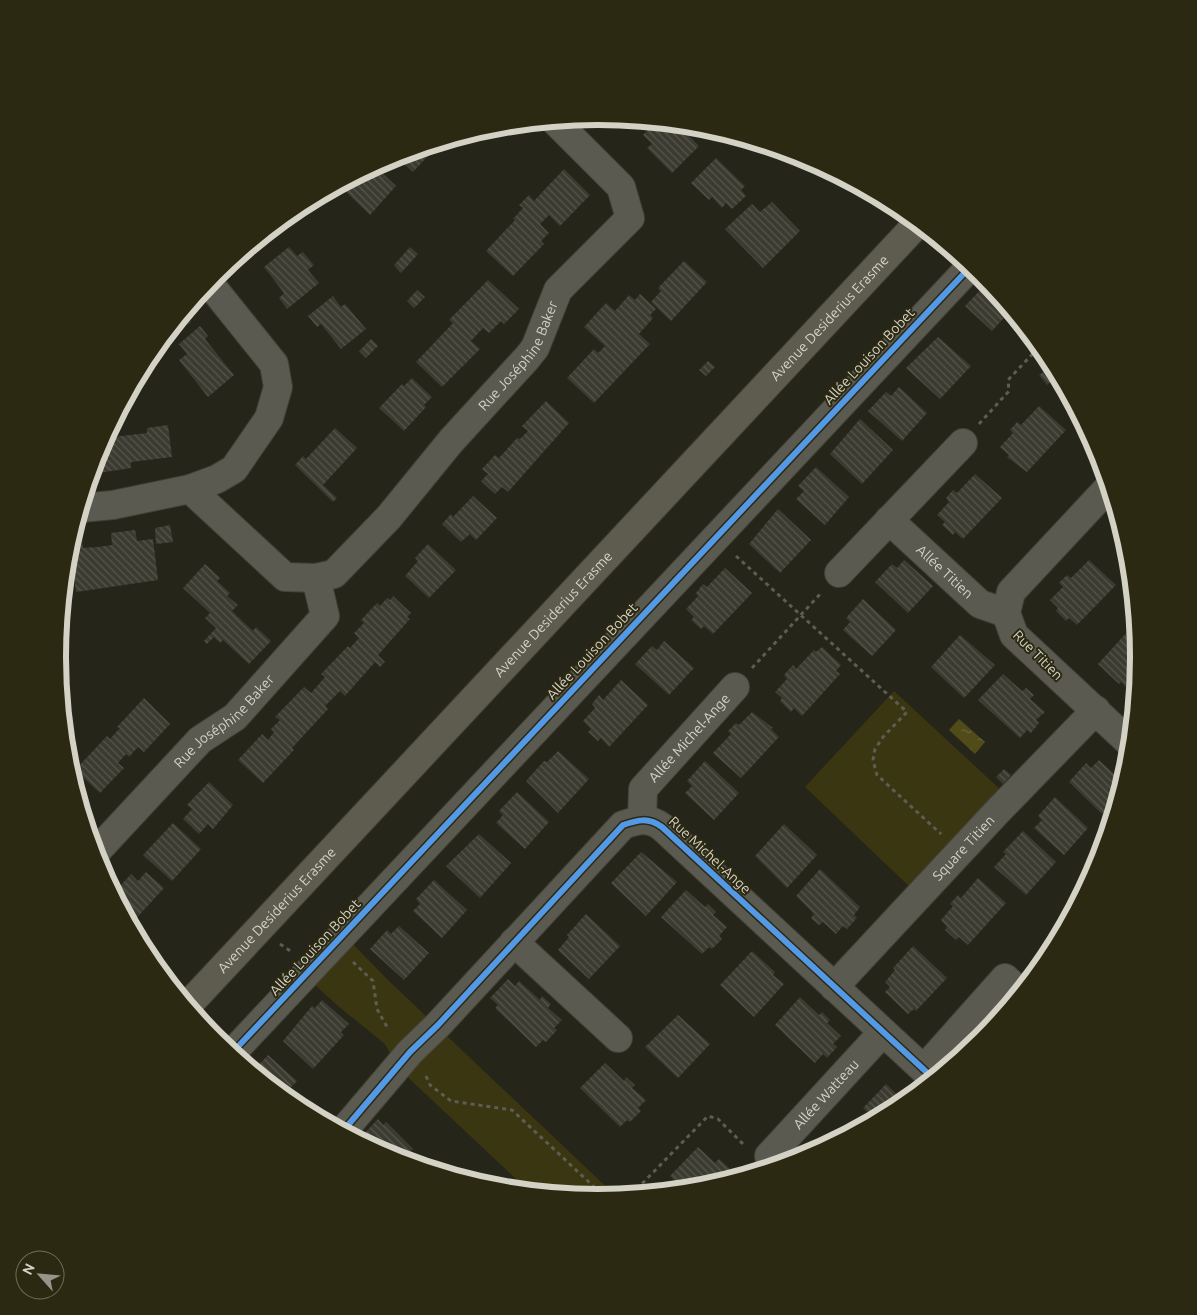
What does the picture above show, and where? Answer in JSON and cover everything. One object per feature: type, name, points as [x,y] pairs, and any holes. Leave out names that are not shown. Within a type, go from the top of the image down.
[{"type":"main road","name":"Avenue Desiderius Erasme","points":[[192,1001],[913,228]]},
{"type":"street","name":"Rue Joséphine Baker","points":[[190,488],[285,577],[316,578],[334,574],[389,517],[451,441],[535,348],[558,290],[630,218],[621,187],[560,126]]},
{"type":"street","name":"Allée Louison Bobet","points":[[237,1048],[965,272]]},
{"type":"street","points":[[88,507],[113,505],[190,488],[217,479],[234,469],[269,418],[278,387],[274,364],[215,289]]},
{"type":"street","points":[[839,573],[962,443]]},
{"type":"street","name":"Rue Titien","points":[[1105,492],[1011,592],[1006,614],[1014,635],[1124,738]]},
{"type":"street","name":"Allée Titien","points":[[889,520],[980,604],[1006,614]]},
{"type":"street","name":"Rue Joséphine Baker","points":[[101,846],[200,740],[235,717],[325,616],[316,578]]},
{"type":"street","name":"Allée Michel-Ange","points":[[642,820],[643,789],[735,687]]},
{"type":"street","name":"Square Titien","points":[[834,987],[1096,710]]},
{"type":"street","points":[[348,1127],[417,1061],[514,942],[623,825],[642,820]]},
{"type":"street","name":"Rue Michel-Ange","points":[[642,820],[652,820],[662,827],[929,1074]]},
{"type":"street","points":[[514,942],[618,1038]]},
{"type":"street","points":[[929,1074],[1004,978],[1016,988]]},
{"type":"street","name":"Allée Watteau","points":[[769,1156],[883,1032]]},
{"type":"path","points":[[962,443],[1009,391],[1008,380],[1034,352]]},
{"type":"path","points":[[715,537],[907,712],[883,736],[875,749],[873,760],[877,775],[961,852]]},
{"type":"path","points":[[735,687],[839,573]]},
{"type":"path","points":[[258,931],[302,958],[313,968]]},
{"type":"path","points":[[334,945],[373,981],[377,1009],[386,1027]]},
{"type":"path","points":[[417,1061],[430,1085],[451,1101],[512,1110],[597,1190]]},
{"type":"path","points":[[637,1189],[708,1116],[718,1119],[760,1160],[769,1156]]},
{"type":"shaded area","points":[[894,691],[1004,793],[913,890],[805,787]]},
{"type":"shaded area","points":[[344,935],[390,982],[609,1190],[564,1189],[521,1184],[398,1068],[385,1044],[305,976]]},
{"type":"water","points":[[959,719],[985,742],[975,754],[949,730]]},
{"type":"building","points":[[650,128],[686,133],[699,146],[672,173],[647,148],[652,144],[643,135]]},
{"type":"building","points":[[432,152],[413,172],[403,163]]},
{"type":"building","points":[[716,158],[745,186],[741,190],[746,196],[732,209],[726,203],[722,208],[712,197],[709,200],[691,183]]},
{"type":"building","points":[[564,169],[590,195],[560,226],[549,215],[540,224],[549,233],[541,241],[544,244],[513,276],[486,251],[515,220],[513,219],[523,208],[519,205],[529,195],[534,201]]},
{"type":"building","points":[[381,172],[396,186],[370,215],[344,190]]},
{"type":"building","points":[[772,202],[800,231],[763,268],[725,229],[752,204],[760,212]]},
{"type":"building","points":[[289,247],[297,256],[303,252],[314,265],[308,270],[319,283],[287,309],[279,298],[284,293],[264,267]]},
{"type":"building","points":[[410,247],[418,254],[401,273],[394,265]]},
{"type":"building","points":[[684,261],[707,282],[671,321],[651,302],[661,291],[658,288]]},
{"type":"building","points":[[488,280],[519,309],[504,324],[501,321],[489,333],[483,328],[471,341],[480,349],[442,387],[416,362],[453,323],[449,320]]},
{"type":"building","points":[[982,288],[1006,315],[992,331],[965,306]]},
{"type":"building","points":[[417,290],[425,297],[414,308],[407,301]]},
{"type":"building","points":[[640,294],[656,309],[650,315],[653,318],[639,334],[650,344],[594,403],[567,378],[594,349],[598,353],[605,346],[584,327],[606,303],[615,311],[629,295],[635,300]]},
{"type":"building","points":[[333,296],[341,307],[345,304],[366,329],[341,349],[321,324],[317,327],[308,316]]},
{"type":"building","points":[[189,318],[191,322],[179,330]]},
{"type":"building","points":[[200,326],[208,336],[205,339],[234,375],[208,397],[179,360],[187,354],[179,344]]},
{"type":"building","points":[[938,337],[971,366],[940,399],[906,368]]},
{"type":"building","points":[[371,339],[378,346],[366,358],[359,351]]},
{"type":"building","points":[[708,361],[715,367],[706,376],[699,370]]},
{"type":"building","points":[[1046,370],[1052,380],[1047,385],[1039,375]]},
{"type":"building","points":[[412,378],[432,397],[424,405],[426,407],[404,431],[379,408],[402,384],[404,386]]},
{"type":"building","points":[[899,387],[927,413],[902,441],[868,411],[886,392],[891,396]]},
{"type":"building","points":[[546,401],[569,423],[508,492],[502,487],[495,494],[481,481],[488,474],[482,469],[495,455],[499,458],[517,438],[520,439],[528,431],[522,426]]},
{"type":"building","points":[[1039,406],[1066,430],[1027,472],[1007,457],[1009,455],[1000,447],[1013,433],[1010,430],[1017,422],[1021,425]]},
{"type":"building","points":[[860,419],[893,450],[862,484],[830,454]]},
{"type":"building","points":[[168,425],[172,457],[131,462],[131,468],[99,473],[114,437],[147,433],[147,428]]},
{"type":"building","points":[[335,428],[357,448],[323,485],[337,498],[333,502],[295,465],[303,456],[306,459]]},
{"type":"building","points":[[816,467],[849,497],[825,525],[796,499],[804,491],[798,486]]},
{"type":"building","points":[[975,474],[1002,498],[963,539],[955,532],[953,535],[942,525],[945,522],[937,515],[949,502],[946,498],[953,490],[957,493]]},
{"type":"building","points":[[473,496],[497,518],[476,540],[470,534],[461,542],[442,524],[451,514],[453,517]]},
{"type":"building","points":[[778,509],[811,540],[780,573],[749,544]]},
{"type":"building","points":[[170,525],[173,542],[156,544],[155,528]]},
{"type":"building","points":[[135,530],[137,541],[153,539],[158,580],[76,592],[73,572],[80,537],[82,537],[83,548],[98,547],[112,545],[111,533]]},
{"type":"building","points":[[428,544],[456,570],[429,598],[405,576],[418,561],[415,558]]},
{"type":"building","points":[[904,560],[933,586],[908,613],[875,582],[892,564],[897,568]]},
{"type":"building","points":[[1089,560],[1116,585],[1077,625],[1069,618],[1066,621],[1056,611],[1058,608],[1050,600],[1063,587],[1059,583],[1067,575],[1071,578]]},
{"type":"building","points":[[205,564],[220,578],[217,581],[230,593],[227,596],[238,605],[232,611],[253,631],[256,627],[271,641],[249,664],[223,640],[220,643],[214,637],[207,644],[204,641],[216,628],[205,618],[210,613],[183,588]]},
{"type":"building","points":[[725,568],[752,593],[713,634],[704,626],[701,629],[691,620],[694,617],[686,609],[698,596],[696,593],[703,584],[707,587]]},
{"type":"building","points":[[393,596],[411,613],[407,617],[410,619],[378,655],[385,662],[380,667],[375,662],[345,696],[340,691],[325,706],[328,709],[292,748],[294,750],[263,783],[238,760],[262,734],[268,740],[274,732],[271,729],[280,720],[275,717],[304,687],[311,693],[325,677],[321,674],[348,646],[350,648],[359,638],[354,633],[364,623],[361,620],[377,603],[380,606],[387,598],[390,600]]},
{"type":"building","points":[[863,599],[896,630],[872,656],[843,630],[850,622],[846,618]]},
{"type":"building","points":[[1129,630],[1131,658],[1130,691],[1121,682],[1119,684],[1098,664]]},
{"type":"building","points":[[960,635],[995,665],[964,698],[931,667]]},
{"type":"building","points":[[664,641],[694,668],[669,695],[635,664],[652,646],[657,650]]},
{"type":"building","points":[[822,647],[841,665],[836,671],[840,674],[802,716],[794,708],[791,712],[780,701],[782,698],[775,692],[787,679],[784,675],[793,665],[796,669],[814,650],[816,652]]},
{"type":"building","points":[[1003,674],[1022,691],[1026,688],[1034,695],[1030,699],[1045,712],[1036,720],[1039,723],[1031,733],[1027,730],[1020,738],[978,700]]},
{"type":"building","points":[[621,680],[648,705],[609,747],[601,738],[598,741],[588,732],[591,729],[583,721],[595,708],[592,704],[599,695],[603,700]]},
{"type":"building","points":[[144,698],[170,724],[144,752],[138,747],[129,757],[126,754],[118,763],[124,768],[100,793],[79,774],[77,767],[107,736],[110,739],[120,728],[117,727]]},
{"type":"building","points":[[752,712],[773,728],[771,729],[779,737],[741,778],[713,753],[731,734],[728,731],[736,723],[739,725]]},
{"type":"building","points":[[558,751],[589,779],[558,813],[526,781],[544,761],[547,762]]},
{"type":"building","points":[[1099,760],[1117,777],[1110,805],[1102,814],[1069,782],[1086,763],[1091,768]]},
{"type":"building","points":[[705,761],[739,793],[714,820],[685,793],[692,786],[687,781]]},
{"type":"building","points":[[1004,769],[1011,775],[1003,784],[996,777]]},
{"type":"building","points":[[209,782],[233,805],[213,829],[208,824],[199,834],[183,819],[192,809],[187,805]]},
{"type":"building","points":[[517,792],[549,822],[525,849],[496,823],[503,815],[499,811]]},
{"type":"building","points":[[1055,797],[1088,828],[1064,855],[1034,828],[1042,820],[1038,816]]},
{"type":"building","points":[[173,823],[201,849],[172,881],[143,855]]},
{"type":"building","points":[[784,824],[817,855],[787,888],[755,856]]},
{"type":"building","points":[[1023,831],[1056,862],[1026,895],[994,867],[1006,854],[1003,852]]},
{"type":"building","points":[[479,834],[511,863],[480,898],[446,866]]},
{"type":"building","points":[[641,852],[677,882],[646,916],[611,883]]},
{"type":"building","points":[[820,869],[860,907],[854,915],[857,918],[847,929],[843,926],[836,934],[823,922],[819,925],[811,918],[814,914],[796,896]]},
{"type":"building","points":[[146,872],[164,888],[135,919],[119,888],[131,874],[138,881]]},
{"type":"building","points":[[978,878],[1006,903],[968,945],[959,937],[956,940],[945,930],[947,927],[941,920],[953,906],[950,904],[958,895],[961,898]]},
{"type":"building","points":[[434,880],[467,910],[442,938],[413,911],[420,904],[416,899]]},
{"type":"building","points":[[686,890],[705,907],[708,904],[716,912],[713,915],[727,927],[719,936],[722,939],[712,949],[709,947],[702,954],[661,917]]},
{"type":"building","points":[[586,914],[620,946],[589,979],[558,950],[569,937],[567,935]]},
{"type":"building","points":[[399,926],[429,953],[404,980],[370,949],[387,930],[391,934]]},
{"type":"building","points":[[913,946],[947,978],[916,1011],[914,1009],[908,1014],[885,992],[890,987],[885,982],[895,970],[893,968]]},
{"type":"building","points":[[752,951],[775,972],[773,975],[784,984],[754,1017],[720,985]]},
{"type":"building","points":[[508,979],[515,986],[519,981],[540,1000],[542,996],[551,1004],[548,1008],[562,1020],[554,1028],[557,1030],[546,1042],[543,1040],[536,1047],[495,1008],[498,1005],[490,998]]},
{"type":"building","points":[[800,997],[819,1015],[822,1012],[830,1020],[827,1023],[841,1036],[833,1044],[837,1047],[827,1058],[823,1054],[815,1063],[775,1025]]},
{"type":"building","points":[[322,1000],[349,1024],[341,1032],[344,1035],[313,1069],[283,1041],[312,1006],[315,1008]]},
{"type":"building","points":[[993,1013],[994,1014],[975,1034],[967,1041]]},
{"type":"building","points":[[678,1015],[710,1044],[678,1078],[645,1047]]},
{"type":"building","points":[[268,1055],[297,1081],[288,1090],[258,1066]]},
{"type":"building","points":[[605,1063],[624,1081],[626,1077],[635,1085],[632,1088],[646,1100],[638,1108],[641,1111],[630,1122],[627,1120],[620,1127],[580,1088]]},
{"type":"building","points":[[886,1084],[899,1096],[870,1115],[863,1108]]},
{"type":"building","points":[[378,1119],[383,1125],[386,1122],[413,1149],[408,1154],[363,1135]]},
{"type":"building","points":[[698,1147],[715,1163],[719,1159],[734,1172],[678,1184],[670,1176]]},
{"type":"building","points":[[425,1157],[437,1165],[427,1162],[422,1160]]},
{"type":"cycle path","points":[[237,1048],[965,272]]},
{"type":"cycle path","points":[[347,1126],[410,1052],[438,1025],[623,825],[643,820],[662,827],[929,1075]]}]
